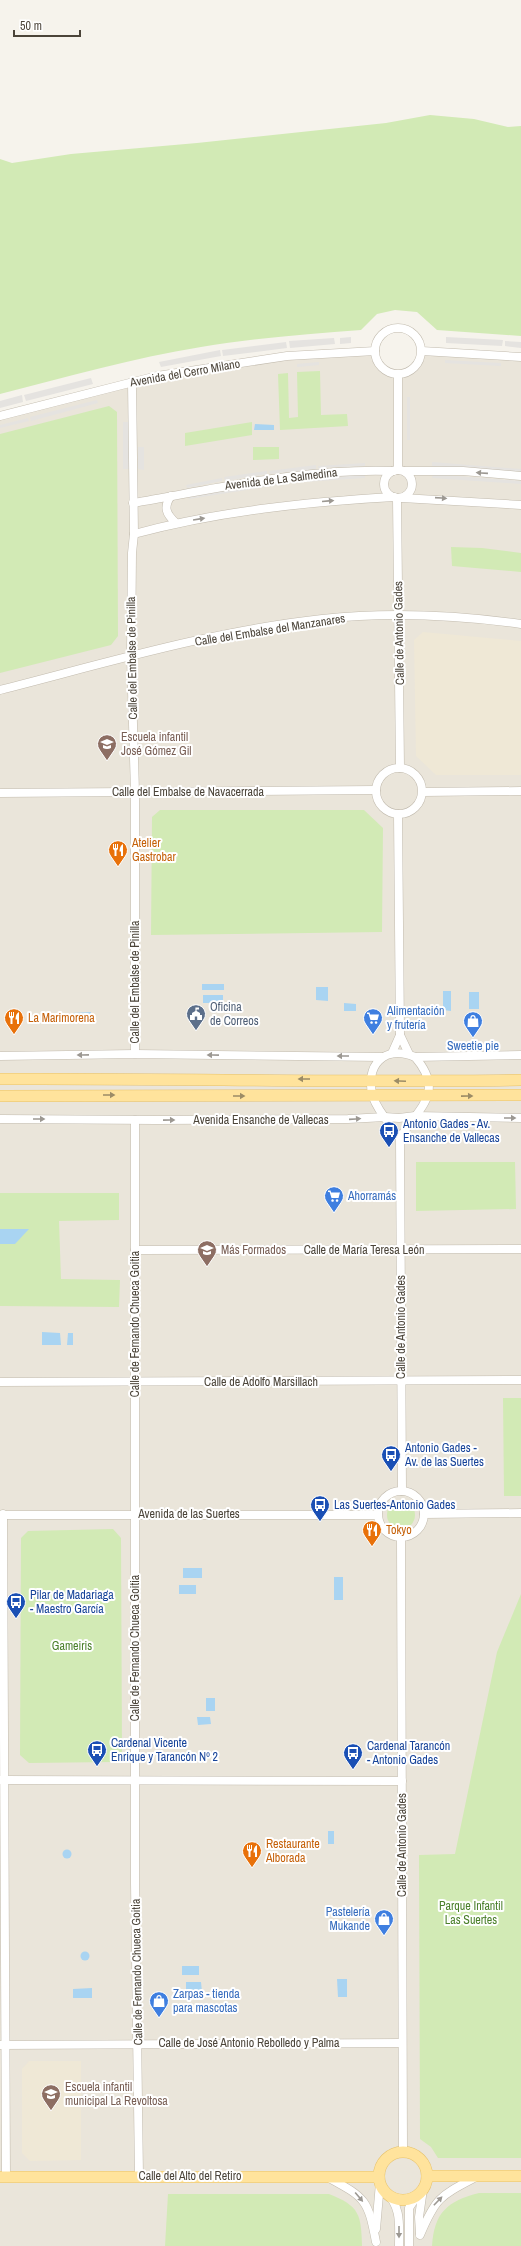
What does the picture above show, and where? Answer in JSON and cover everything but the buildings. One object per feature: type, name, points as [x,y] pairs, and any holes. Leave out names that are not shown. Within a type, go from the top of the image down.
[{"type":"main road","points":[[0,1079],[521,1080]]},
{"type":"main road","name":"Avenida Ensanche de Vallecas","points":[[0,1096],[521,1095]]},
{"type":"main road","points":[[403,2152],[418,2156],[426,2169],[427,2176],[421,2191],[406,2200],[391,2196],[382,2184],[384,2162],[389,2157],[403,2152]]},
{"type":"main road","name":"Calle del Alto del Retiro","points":[[3,2177],[326,2176],[382,2184]]},
{"type":"main road","points":[[427,2176],[521,2176]]},
{"type":"street","points":[[402,328],[416,336],[422,351],[416,366],[406,374],[398,375],[383,369],[376,360],[374,351],[380,336],[390,329],[402,328]]},
{"type":"street","name":"Avenida del Cerro Milano","points":[[0,416],[132,382],[172,374],[287,356],[374,351]]},
{"type":"street","points":[[422,351],[521,357]]},
{"type":"street","points":[[398,375],[398,471]]},
{"type":"street","name":"Calle del Embalse de Pinilla","points":[[132,382],[134,534],[132,554],[131,656],[135,792],[135,1054]]},
{"type":"street","points":[[398,471],[408,474],[412,483],[410,492],[398,498],[387,492],[384,484],[386,476],[398,471]]},
{"type":"street","name":"Avenida de La Salmedina","points":[[133,503],[276,477],[341,472],[463,471],[521,476]]},
{"type":"street","points":[[171,496],[166,505],[166,512],[176,523]]},
{"type":"street","points":[[134,534],[176,523],[282,506],[398,498],[521,505]]},
{"type":"street","name":"Calle de Antonio Gades","points":[[398,498],[400,768]]},
{"type":"street","name":"Calle del Embalse del Manzanares","points":[[0,690],[211,637],[321,619],[398,615],[521,624]]},
{"type":"street","points":[[400,768],[410,770],[416,775],[423,792],[416,807],[406,813],[398,814],[386,811],[378,802],[376,790],[378,782],[386,772],[400,768]]},
{"type":"street","name":"Calle del Embalse de Navacerrada","points":[[0,793],[376,790]]},
{"type":"street","points":[[423,792],[521,791]]},
{"type":"street","points":[[392,1053],[400,1035],[398,814]]},
{"type":"street","points":[[382,1057],[374,1065],[371,1080],[373,1096],[378,1110],[400,1138],[415,1116],[425,1105],[428,1096],[428,1081],[423,1067],[412,1056],[400,1035]]},
{"type":"street","points":[[0,1056],[135,1054],[382,1057],[392,1053],[412,1056],[521,1055]]},
{"type":"street","name":"Avenida Ensanche de Vallecas","points":[[0,1119],[348,1119],[385,1117],[400,1118],[415,1116],[521,1118]]},
{"type":"street","name":"Calle de Fernando Chueca Goitia","points":[[134,1120],[135,1780],[138,2176]]},
{"type":"street","name":"Calle de Antonio Gades","points":[[400,1138],[402,1491]]},
{"type":"street","name":"Calle de María Teresa León","points":[[135,1250],[521,1249]]},
{"type":"street","name":"Calle de Adolfo Marsillach","points":[[0,1382],[521,1380]]},
{"type":"street","points":[[402,1491],[411,1493],[419,1499],[424,1514],[423,1523],[418,1530],[411,1535],[401,1538],[386,1532],[378,1522],[377,1515],[379,1506],[384,1498],[393,1492],[402,1491]]},
{"type":"street","points":[[424,1514],[521,1514]]},
{"type":"street","points":[[2,1515],[3,2177]]},
{"type":"street","name":"Avenida de las Suertes","points":[[2,1515],[377,1515]]},
{"type":"street","name":"Calle de Antonio Gades","points":[[401,1538],[403,2152]]},
{"type":"street","points":[[2,1780],[402,1781]]},
{"type":"street","name":"Calle de José Antonio Rebolledo y Palma","points":[[3,2045],[402,2043]]},
{"type":"street","points":[[326,2176],[356,2193],[370,2211],[376,2242],[382,2184]]},
{"type":"street","points":[[421,2191],[418,2217],[420,2235],[432,2207],[438,2200],[476,2177]]},
{"type":"street","points":[[382,2184],[395,2202],[399,2218],[399,2246]]},
{"type":"street","points":[[408,2246],[411,2204],[421,2191]]},
{"type":"shaded area","points":[[351,337],[351,343],[340,344],[340,338]]},
{"type":"shaded area","points":[[446,337],[503,340],[502,346],[446,343]]},
{"type":"shaded area","points":[[334,338],[335,344],[290,348],[289,341]]},
{"type":"shaded area","points":[[505,341],[521,342],[521,348],[505,346]]},
{"type":"shaded area","points":[[286,342],[287,348],[223,356],[222,350]]},
{"type":"shaded area","points":[[220,350],[221,356],[161,367],[159,362]]},
{"type":"shaded area","points":[[375,351],[376,360],[383,369],[398,375],[406,373],[416,366],[422,351],[521,358],[521,2246],[0,2246],[0,416],[99,391],[229,364]]},
{"type":"shaded area","points":[[445,360],[501,363],[501,366],[445,363]]},
{"type":"shaded area","points":[[319,362],[319,365],[297,367],[297,364]]},
{"type":"shaded area","points":[[91,378],[93,384],[26,401],[24,395]]},
{"type":"shaded area","points":[[22,395],[23,402],[0,408],[0,401]]},
{"type":"shaded area","points":[[407,397],[410,397],[410,440],[407,440]]},
{"type":"shaded area","points":[[97,400],[98,403],[31,421],[30,417]]},
{"type":"shaded area","points":[[28,418],[29,421],[0,428],[0,425]]},
{"type":"shaded area","points":[[123,422],[129,422],[129,469],[123,469]]},
{"type":"shaded area","points":[[138,447],[144,447],[144,470],[138,469]]},
{"type":"shaded area","points":[[432,462],[521,469],[521,472],[432,466]]},
{"type":"shaded area","points":[[365,463],[365,466],[318,468],[318,466]]},
{"type":"shaded area","points":[[316,465],[316,469],[270,474],[269,471]]},
{"type":"shaded area","points":[[267,471],[267,474],[225,481],[224,477]]},
{"type":"shaded area","points":[[365,474],[365,478],[290,483],[189,499],[189,496],[252,485]]},
{"type":"shaded area","points":[[433,474],[521,481],[521,484],[432,478]]},
{"type":"shaded area","points":[[222,478],[222,481],[187,488],[186,485]]},
{"type":"shaded area","points":[[423,632],[521,641],[521,775],[436,775],[416,756],[414,640]]},
{"type":"shaded area","name":"Escuela infantil municipal La Revoltosa","points":[[29,2061],[81,2061],[81,2160],[30,2161],[22,2153],[22,2069]]},
{"type":"green space","points":[[430,115],[474,119],[508,127],[521,126],[521,336],[437,330],[417,312],[395,310],[377,314],[361,330],[261,339],[176,351],[100,368],[0,394],[0,159],[12,163],[71,154],[197,143],[386,123]]},
{"type":"green space","points":[[320,371],[321,415],[347,414],[348,426],[280,430],[278,374],[288,373],[289,418],[298,417],[297,372]]},
{"type":"green space","points":[[109,406],[117,412],[118,636],[111,645],[0,673],[0,434]]},
{"type":"green space","points":[[252,422],[252,435],[185,446],[185,433]]},
{"type":"green space","points":[[253,447],[279,447],[279,459],[253,460]]},
{"type":"green space","points":[[451,547],[482,548],[521,553],[521,572],[452,566]]},
{"type":"green space","points":[[160,810],[364,810],[383,828],[382,932],[151,935],[152,817]]},
{"type":"green space","points":[[416,1162],[515,1162],[516,1209],[416,1211]]},
{"type":"green space","points":[[0,1193],[119,1193],[119,1220],[59,1221],[61,1279],[120,1280],[119,1307],[0,1306]]},
{"type":"green space","points":[[503,1398],[521,1398],[521,1496],[504,1496]]},
{"type":"green space","points":[[401,1501],[407,1502],[411,1505],[414,1509],[414,1521],[411,1525],[407,1528],[401,1529],[395,1528],[391,1525],[388,1521],[387,1515],[388,1509],[391,1505],[395,1502]]},
{"type":"green space","name":"Gameiris","points":[[113,1529],[121,1538],[122,1754],[114,1762],[29,1763],[20,1755],[21,1538],[28,1531]]},
{"type":"green space","name":"Parque Infantil Las Suertes","points":[[521,1594],[521,2158],[438,2158],[431,2147],[420,2139],[419,1855],[455,1854],[497,1652]]},
{"type":"green space","points":[[479,2193],[521,2193],[521,2246],[432,2246],[436,2225],[444,2210],[458,2200]]},
{"type":"green space","points":[[168,2194],[329,2194],[347,2203],[357,2213],[361,2226],[362,2246],[165,2246]]},
{"type":"water","points":[[255,424],[274,425],[274,430],[254,430]]},
{"type":"water","points":[[202,984],[224,984],[224,990],[202,990]]},
{"type":"water","points":[[316,987],[328,987],[328,1001],[316,1000]]},
{"type":"water","points":[[443,991],[451,991],[451,1011],[443,1010]]},
{"type":"water","points":[[469,992],[479,992],[479,1009],[469,1009]]},
{"type":"water","points":[[203,995],[223,995],[223,1003],[203,1003]]},
{"type":"water","points":[[344,1003],[356,1004],[356,1011],[344,1011]]},
{"type":"water","points":[[91,1012],[91,1018],[72,1018],[72,1013]]},
{"type":"water","points":[[0,1229],[29,1229],[15,1244],[0,1244]]},
{"type":"water","points":[[42,1332],[60,1333],[61,1345],[42,1345]]},
{"type":"water","points":[[68,1333],[73,1333],[73,1345],[67,1345]]},
{"type":"water","points":[[183,1568],[202,1568],[202,1578],[183,1578]]},
{"type":"water","points":[[334,1577],[343,1577],[343,1600],[334,1600]]},
{"type":"water","points":[[179,1585],[196,1585],[196,1594],[179,1594]]},
{"type":"water","points":[[206,1698],[215,1698],[215,1711],[206,1711]]},
{"type":"water","points":[[197,1717],[210,1717],[211,1724],[198,1725]]},
{"type":"water","points":[[328,1831],[334,1831],[334,1844],[328,1844]]},
{"type":"water","points":[[65,1850],[69,1850],[71,1854],[69,1858],[65,1858],[63,1856],[63,1852]]},
{"type":"water","points":[[83,1952],[87,1952],[89,1956],[87,1960],[83,1960],[81,1958],[81,1954]]},
{"type":"water","points":[[182,1966],[199,1966],[199,1975],[182,1975]]},
{"type":"water","points":[[337,1979],[347,1979],[347,1997],[338,1997]]},
{"type":"water","points":[[186,1982],[201,1982],[202,1992],[186,1992]]},
{"type":"water","points":[[92,1988],[92,1998],[73,1998],[73,1989]]},
{"type":"place","name":"Escuela infantil José Gómez Gil","points":[[107,761]]},
{"type":"place","name":"Atelier Gastrobar","points":[[118,867]]},
{"type":"place","name":"Oficina de Correos","points":[[196,1031]]},
{"type":"place","name":"La Marimorena","points":[[14,1035]]},
{"type":"place","name":"Alimentación y frutería","points":[[373,1035]]},
{"type":"place","name":"Sweetie pie","points":[[473,1038]]},
{"type":"place","name":"Antonio Gades - Av. Ensanche de Vallecas","points":[[389,1148]]},
{"type":"place","name":"Ahorramás","points":[[334,1213]]},
{"type":"place","name":"Más Formados","points":[[207,1267]]},
{"type":"place","name":"Antonio Gades - Av. de las Suertes","points":[[391,1472]]},
{"type":"place","name":"Las Suertes-Antonio Gades","points":[[320,1522]]},
{"type":"place","name":"Tokyo","points":[[372,1547]]},
{"type":"place","name":"Pilar de Madariaga - Maestro García","points":[[16,1619]]},
{"type":"place","name":"Cardenal Vicente Enrique y Tarancón Nº 2","points":[[97,1767]]},
{"type":"place","name":"Cardenal Tarancón - Antonio Gades","points":[[353,1770]]},
{"type":"place","name":"Restaurante Alborada","points":[[252,1868]]},
{"type":"place","name":"Pastelería Mukande","points":[[384,1936]]},
{"type":"place","name":"Zarpas - tienda para mascotas","points":[[159,2018]]},
{"type":"place","name":"Escuela infantil municipal La Revoltosa","points":[[51,2111]]}]
